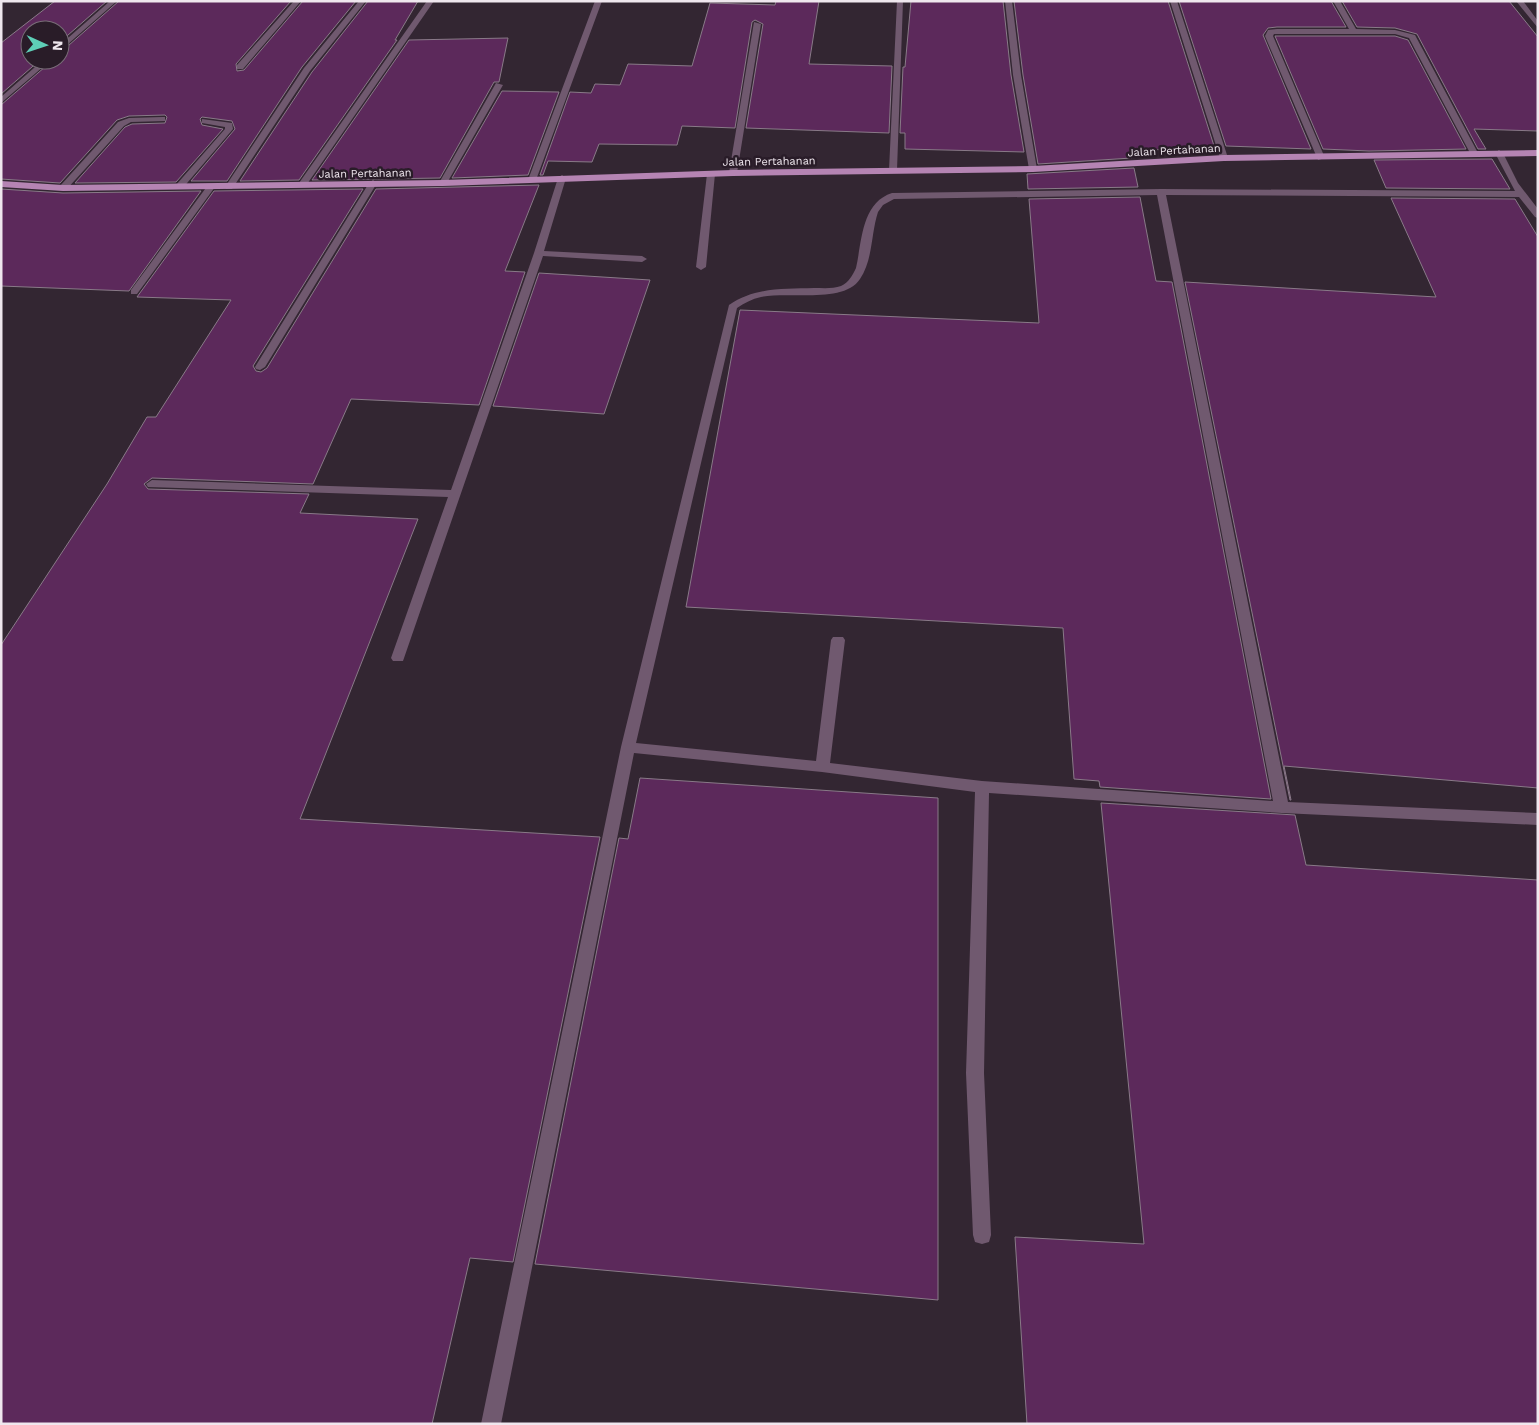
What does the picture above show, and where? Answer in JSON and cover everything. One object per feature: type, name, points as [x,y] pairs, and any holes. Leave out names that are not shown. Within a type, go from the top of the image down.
[{"type":"main road","name":"Jalan Pertahanan","points":[[1,184],[63,188],[443,183],[733,173],[1033,168],[1224,158],[1321,158],[1538,153]]},
{"type":"street","points":[[70,40],[114,1]]},
{"type":"street","points":[[240,68],[298,1]]},
{"type":"street","points":[[229,187],[307,70],[362,1]]},
{"type":"street","points":[[302,185],[431,1]]},
{"type":"street","points":[[532,180],[599,1]]},
{"type":"street","points":[[893,170],[900,1]]},
{"type":"street","points":[[1008,1],[1017,76],[1033,168]]},
{"type":"street","points":[[1173,1],[1224,158]]},
{"type":"street","points":[[1336,1],[1353,31]]},
{"type":"street","points":[[1519,1],[1538,26]]},
{"type":"street","points":[[733,173],[757,24]]},
{"type":"street","points":[[1321,158],[1270,36],[1271,32],[1394,32],[1412,38],[1474,153]]},
{"type":"street","points":[[1,101],[36,70]]},
{"type":"street","points":[[443,183],[499,85]]},
{"type":"street","points":[[63,188],[121,124],[129,120],[162,119]]},
{"type":"street","points":[[179,187],[229,130],[229,125],[224,123],[205,122]]},
{"type":"street","points":[[1499,153],[1514,184],[1538,215]]},
{"type":"street","points":[[702,267],[711,174]]},
{"type":"street","points":[[260,368],[373,183]]},
{"type":"street","points":[[134,292],[211,187]]},
{"type":"street","points":[[491,1424],[628,747],[732,307],[742,299],[759,294],[831,290],[850,286],[857,278],[872,220],[878,205],[892,196],[1160,192],[1522,194]]},
{"type":"street","points":[[1160,192],[1282,807]]},
{"type":"street","points":[[539,253],[642,259]]},
{"type":"street","points":[[152,484],[456,494],[398,658]]},
{"type":"street","points":[[822,767],[838,640]]},
{"type":"street","points":[[628,747],[982,786],[1282,807],[1538,819]]},
{"type":"street","points":[[982,786],[974,1073],[982,1235]]},
{"type":"lane","points":[[456,494],[539,253],[562,178]]},
{"type":"building","points":[[55,1],[107,1],[70,33],[70,20],[31,20]]},
{"type":"building","points":[[119,1],[291,1],[236,64],[237,71],[244,70],[303,1],[356,1],[302,67],[227,181],[191,181],[235,129],[232,121],[202,117],[200,119],[202,125],[223,129],[176,182],[75,183],[125,127],[132,124],[165,123],[167,117],[165,115],[129,116],[117,120],[60,183],[1,179],[1,105],[41,70],[70,70],[70,44]]},
{"type":"building","points":[[368,1],[418,1],[395,40],[397,40],[299,180],[240,181],[312,72]]},
{"type":"building","points":[[776,1],[819,1],[809,64],[892,66],[889,133],[746,128],[763,24],[755,20],[752,22],[735,128],[682,126],[677,145],[599,144],[592,162],[548,161],[543,175],[540,175],[570,92],[591,93],[595,84],[620,85],[628,64],[692,66],[710,3],[775,5]]},
{"type":"building","points":[[911,1],[1003,1],[1011,75],[1024,152],[905,149],[905,133],[900,133],[903,67],[905,67]]},
{"type":"building","points":[[1014,1],[1168,1],[1215,149],[1130,150],[1132,158],[1038,164],[1023,75]]},
{"type":"building","points":[[1179,1],[1331,1],[1346,27],[1277,27],[1268,28],[1263,35],[1311,149],[1226,146]]},
{"type":"building","points":[[1342,1],[1509,1],[1538,37],[1538,131],[1474,129],[1486,149],[1478,149],[1417,34],[1395,28],[1357,27]]},
{"type":"building","points":[[20,28],[20,70],[29,70],[1,94],[1,43]]},
{"type":"building","points":[[1275,36],[1395,36],[1408,40],[1466,149],[1369,151],[1323,149]]},
{"type":"building","points":[[508,38],[499,82],[494,82],[440,178],[312,180],[409,40]]},
{"type":"building","points":[[502,91],[559,92],[528,175],[452,178]]},
{"type":"building","points":[[1492,159],[1510,189],[1386,188],[1374,160]]},
{"type":"building","points":[[1134,168],[1138,187],[1028,189],[1027,174]]},
{"type":"building","points":[[539,185],[505,271],[525,272],[479,405],[351,399],[313,484],[152,478],[144,484],[148,489],[309,494],[300,513],[418,519],[300,819],[600,837],[513,1262],[470,1258],[432,1424],[1,1424],[1,645],[107,484],[147,417],[156,417],[231,300],[137,297],[214,191],[363,189],[253,366],[256,371],[261,372],[267,368],[376,189]]},
{"type":"building","points":[[1,189],[63,193],[201,191],[129,291],[1,286]]},
{"type":"building","points":[[1140,197],[1156,281],[1172,282],[1271,799],[1100,787],[1099,781],[1074,779],[1063,628],[686,607],[740,310],[1039,323],[1029,199]]},
{"type":"building","points":[[1391,198],[1515,199],[1538,237],[1538,788],[1284,766],[1290,800],[1185,282],[1436,297]]},
{"type":"building","points":[[539,273],[650,280],[604,414],[493,406]]},
{"type":"building","points":[[640,778],[938,798],[938,1300],[535,1264],[619,838],[628,839]]},
{"type":"building","points":[[1101,803],[1295,815],[1306,865],[1538,880],[1538,1424],[1027,1424],[1015,1237],[1144,1244]]}]
